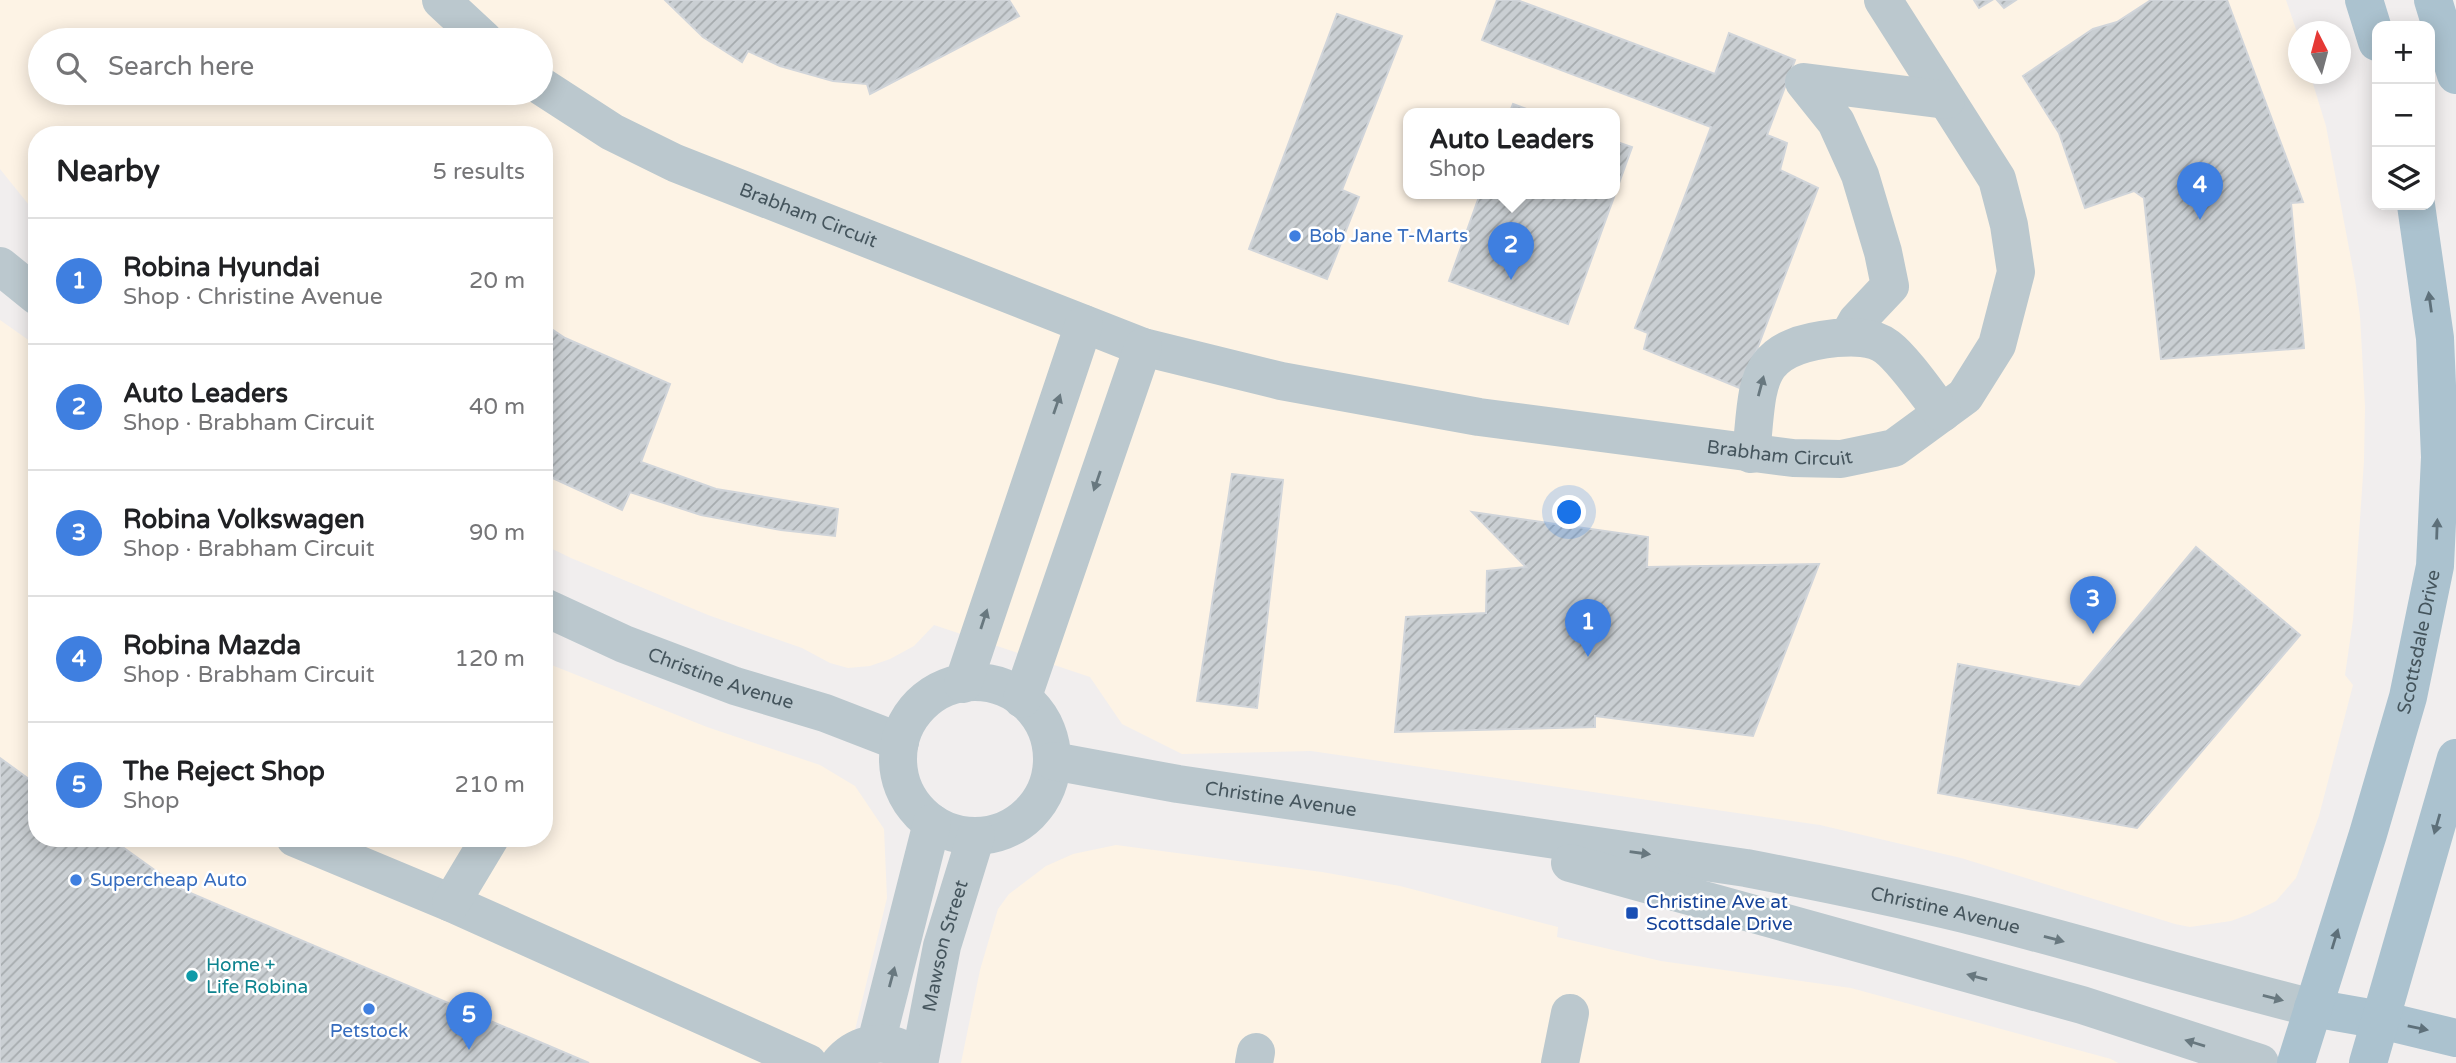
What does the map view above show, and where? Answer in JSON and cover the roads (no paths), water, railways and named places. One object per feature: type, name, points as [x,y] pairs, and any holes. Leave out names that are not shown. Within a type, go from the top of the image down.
[{"type":"main road","points":[[2364,0],[2372,26]]},
{"type":"main road","points":[[2433,0],[2456,75]]},
{"type":"main road","name":"Scottsdale Drive","points":[[2297,1063],[2408,697],[2435,566],[2440,457],[2435,338],[2417,210]]},
{"type":"main road","points":[[2456,760],[2456,767]]},
{"type":"main road","points":[[2368,1063],[2456,760]]},
{"type":"main road","name":"Christine Avenue","points":[[2313,1008],[2381,1020],[2456,1038]]},
{"type":"street","points":[[441,0],[471,28]]},
{"type":"street","name":"Brabham Circuit","points":[[553,94],[611,132],[675,163],[1143,347],[1280,381],[1479,417],[1751,454],[1840,459],[1894,448],[1965,396],[1997,345],[2016,272],[2010,225],[1997,178],[1883,0]]},
{"type":"street","points":[[1849,337],[1857,321],[1890,286],[1883,251],[1860,175],[1836,122],[1804,82],[1946,100]]},
{"type":"street","points":[[0,266],[28,289]]},
{"type":"street","points":[[963,684],[1084,324]]},
{"type":"street","points":[[1751,454],[1762,377],[1772,359],[1793,346],[1814,341],[1849,337],[1871,339],[1887,347],[1942,413]]},
{"type":"street","points":[[1023,699],[1143,347]]},
{"type":"street","name":"Christine Avenue","points":[[553,611],[624,644],[735,686],[825,713],[900,742]]},
{"type":"street","points":[[963,684],[994,685],[1023,699],[1045,726],[1053,761],[1046,790],[1029,813],[1005,830],[976,836],[946,830],[920,813],[904,788],[900,772],[900,742],[911,717],[939,692],[963,684]]},
{"type":"street","name":"Christine Avenue","points":[[1053,761],[1178,784],[1746,868],[1831,884],[1965,915],[2313,1008]]},
{"type":"street","name":"Christine Avenue","points":[[1427,822],[2082,1006],[2260,1063]]},
{"type":"street","points":[[876,1043],[932,823]]},
{"type":"street","name":"Mawson Street","points":[[921,1061],[943,946],[976,836]]},
{"type":"street","points":[[317,847],[451,903],[808,1063]]},
{"type":"street","points":[[451,903],[485,847]]},
{"type":"street","points":[[1560,1063],[1570,1013]]},
{"type":"street","points":[[840,1063],[858,1048],[876,1043],[908,1050],[921,1061]]},
{"type":"place","name":"Robina Mazda","points":[[2200,220]]},
{"type":"place","name":"Bob Jane T-Marts","points":[[1295,236]]},
{"type":"place","name":"Auto Leaders","points":[[1511,280]]},
{"type":"place","name":"Robina Volkswagen","points":[[2093,634]]},
{"type":"place","name":"Robina Hyundai","points":[[1588,657]]},
{"type":"place","name":"Supercheap Auto","points":[[76,880]]},
{"type":"place","name":"Christine Ave at Scottsdale Drive","points":[[1632,913]]},
{"type":"place","name":"Home + Life Robina","points":[[192,976]]},
{"type":"place","name":"Petstock","points":[[369,1009]]},
{"type":"place","name":"The Reject Shop","points":[[469,1050]]}]
